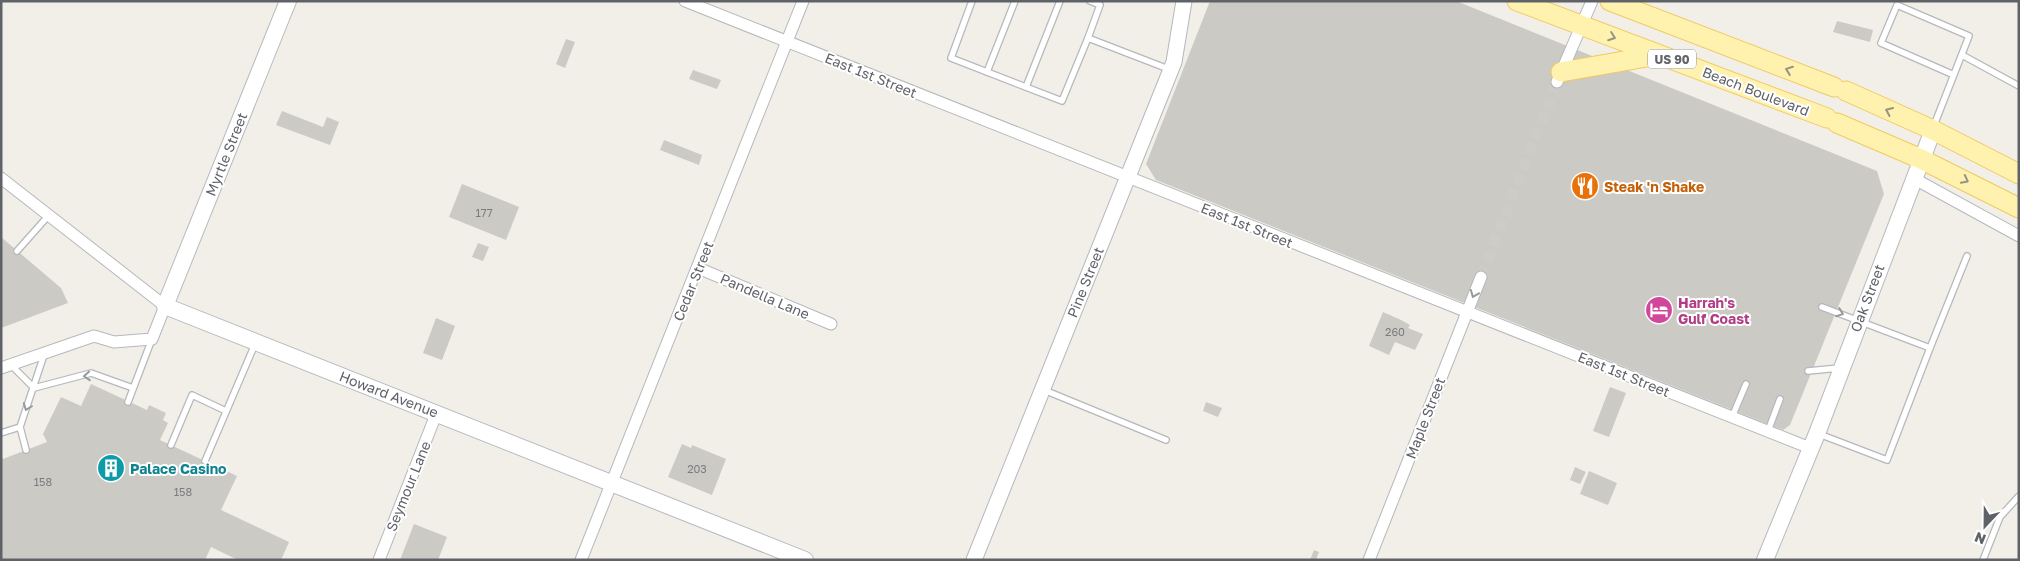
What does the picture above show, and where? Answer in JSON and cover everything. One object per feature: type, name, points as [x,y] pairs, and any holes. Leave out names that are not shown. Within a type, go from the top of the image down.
[{"type":"main road","name":"Myrtle Street","points":[[165,306],[288,1]]},
{"type":"main road","name":"Beach Boulevard","points":[[1518,1],[1832,121],[1921,159],[2019,208]]},
{"type":"main road","name":"US 90","points":[[1610,1],[1840,89],[1933,130],[2019,174]]},
{"type":"main road","points":[[1559,77],[1660,55]]},
{"type":"main road","name":"Oak Street","points":[[1765,560],[1933,130]]},
{"type":"main road","name":"Howard Avenue","points":[[165,306],[437,412],[805,560]]},
{"type":"street","name":"East 1st Street","points":[[685,1],[1732,417],[1768,431],[1813,441]]},
{"type":"street","name":"Cedar Street","points":[[581,560],[804,1]]},
{"type":"street","name":"Pine Street","points":[[974,560],[1171,70],[1184,1]]},
{"type":"street","points":[[1559,77],[1592,1]]},
{"type":"street","name":"Howard Avenue","points":[[1,178],[165,306]]},
{"type":"street","points":[[1913,178],[2019,236]]},
{"type":"street","name":"Pandella Lane","points":[[698,268],[831,324]]},
{"type":"street","name":"Maple Street","points":[[1369,560],[1481,277]]},
{"type":"street","points":[[6,366],[94,336],[114,342],[152,339],[165,306]]},
{"type":"street","name":"Seymour Lane","points":[[378,560],[437,412]]},
{"type":"lane","points":[[972,1],[951,58],[1062,101],[1100,5],[1090,1]]},
{"type":"lane","points":[[987,72],[1015,1]]},
{"type":"lane","points":[[1026,87],[1060,1]]},
{"type":"lane","points":[[1898,3],[1881,44],[1954,75]]},
{"type":"lane","name":"Oak Street","points":[[1898,3],[1969,36],[1933,130]]},
{"type":"lane","points":[[1088,38],[1171,70]]},
{"type":"lane","points":[[1962,55],[2019,86]]},
{"type":"lane","points":[[17,251],[49,215]]},
{"type":"lane","points":[[1813,441],[1887,460],[1968,256]]},
{"type":"lane","points":[[1822,307],[1930,348]]},
{"type":"lane","points":[[128,402],[152,339]]},
{"type":"lane","points":[[205,461],[256,342]]},
{"type":"lane","points":[[26,450],[20,427],[46,352]]},
{"type":"lane","points":[[6,366],[34,388]]},
{"type":"lane","points":[[1808,371],[1841,368]]},
{"type":"lane","points":[[34,388],[91,373],[133,388]]},
{"type":"lane","points":[[1732,417],[1746,384]]},
{"type":"lane","points":[[1042,389],[1166,440]]},
{"type":"lane","points":[[171,445],[192,395],[226,411]]},
{"type":"lane","points":[[1768,431],[1780,399]]},
{"type":"lane","points":[[1,433],[20,427]]},
{"type":"lane","points":[[1983,560],[2000,517],[2019,496]]},
{"type":"building","name":"Harrah's Gulf Coast","points":[[1210,1],[1456,1],[1877,171],[1884,194],[1790,425],[1783,430],[1156,180],[1146,164]]},
{"type":"building","points":[[1837,21],[1873,30],[1870,42],[1833,32]]},
{"type":"building","points":[[566,39],[575,42],[565,68],[556,64]]},
{"type":"building","points":[[693,70],[721,80],[717,89],[689,79]]},
{"type":"building","points":[[282,111],[323,127],[327,117],[339,122],[330,145],[276,125]]},
{"type":"building","points":[[664,140],[702,155],[699,165],[660,150]]},
{"type":"building","points":[[462,184],[519,207],[506,240],[449,217]]},
{"type":"building","points":[[1,237],[61,288],[68,303],[1,328]]},
{"type":"building","points":[[478,243],[489,247],[483,261],[472,257]]},
{"type":"building","points":[[1383,312],[1410,325],[1408,328],[1423,334],[1415,350],[1395,342],[1389,355],[1369,346]]},
{"type":"building","points":[[436,318],[455,326],[442,360],[423,353]]},
{"type":"building","name":"Palace Casino","points":[[91,384],[147,410],[149,405],[166,413],[163,420],[168,423],[160,440],[237,476],[221,510],[289,542],[281,560],[238,560],[211,547],[205,560],[1,560],[1,455],[3,459],[47,442],[43,434],[61,397],[81,406]]},
{"type":"building","points":[[1610,387],[1626,393],[1609,437],[1593,431]]},
{"type":"building","points":[[1206,402],[1222,408],[1218,417],[1203,411]]},
{"type":"building","points":[[682,444],[691,448],[692,445],[726,459],[712,495],[668,477]]},
{"type":"building","points":[[1575,467],[1586,472],[1580,484],[1570,480]]},
{"type":"building","points":[[1589,471],[1617,483],[1608,505],[1580,494]]},
{"type":"building","points":[[414,524],[447,537],[438,560],[400,560]]},
{"type":"building","points":[[1314,550],[1319,552],[1316,560],[1310,560]]},
{"type":"tunnel","points":[[1481,277],[1557,82]]},
{"type":"place","name":"Steak 'n Shake","points":[[1585,186]]},
{"type":"place","name":"Harrah's Gulf Coast","points":[[1659,310]]},
{"type":"place","name":"Palace Casino","points":[[111,468]]}]
